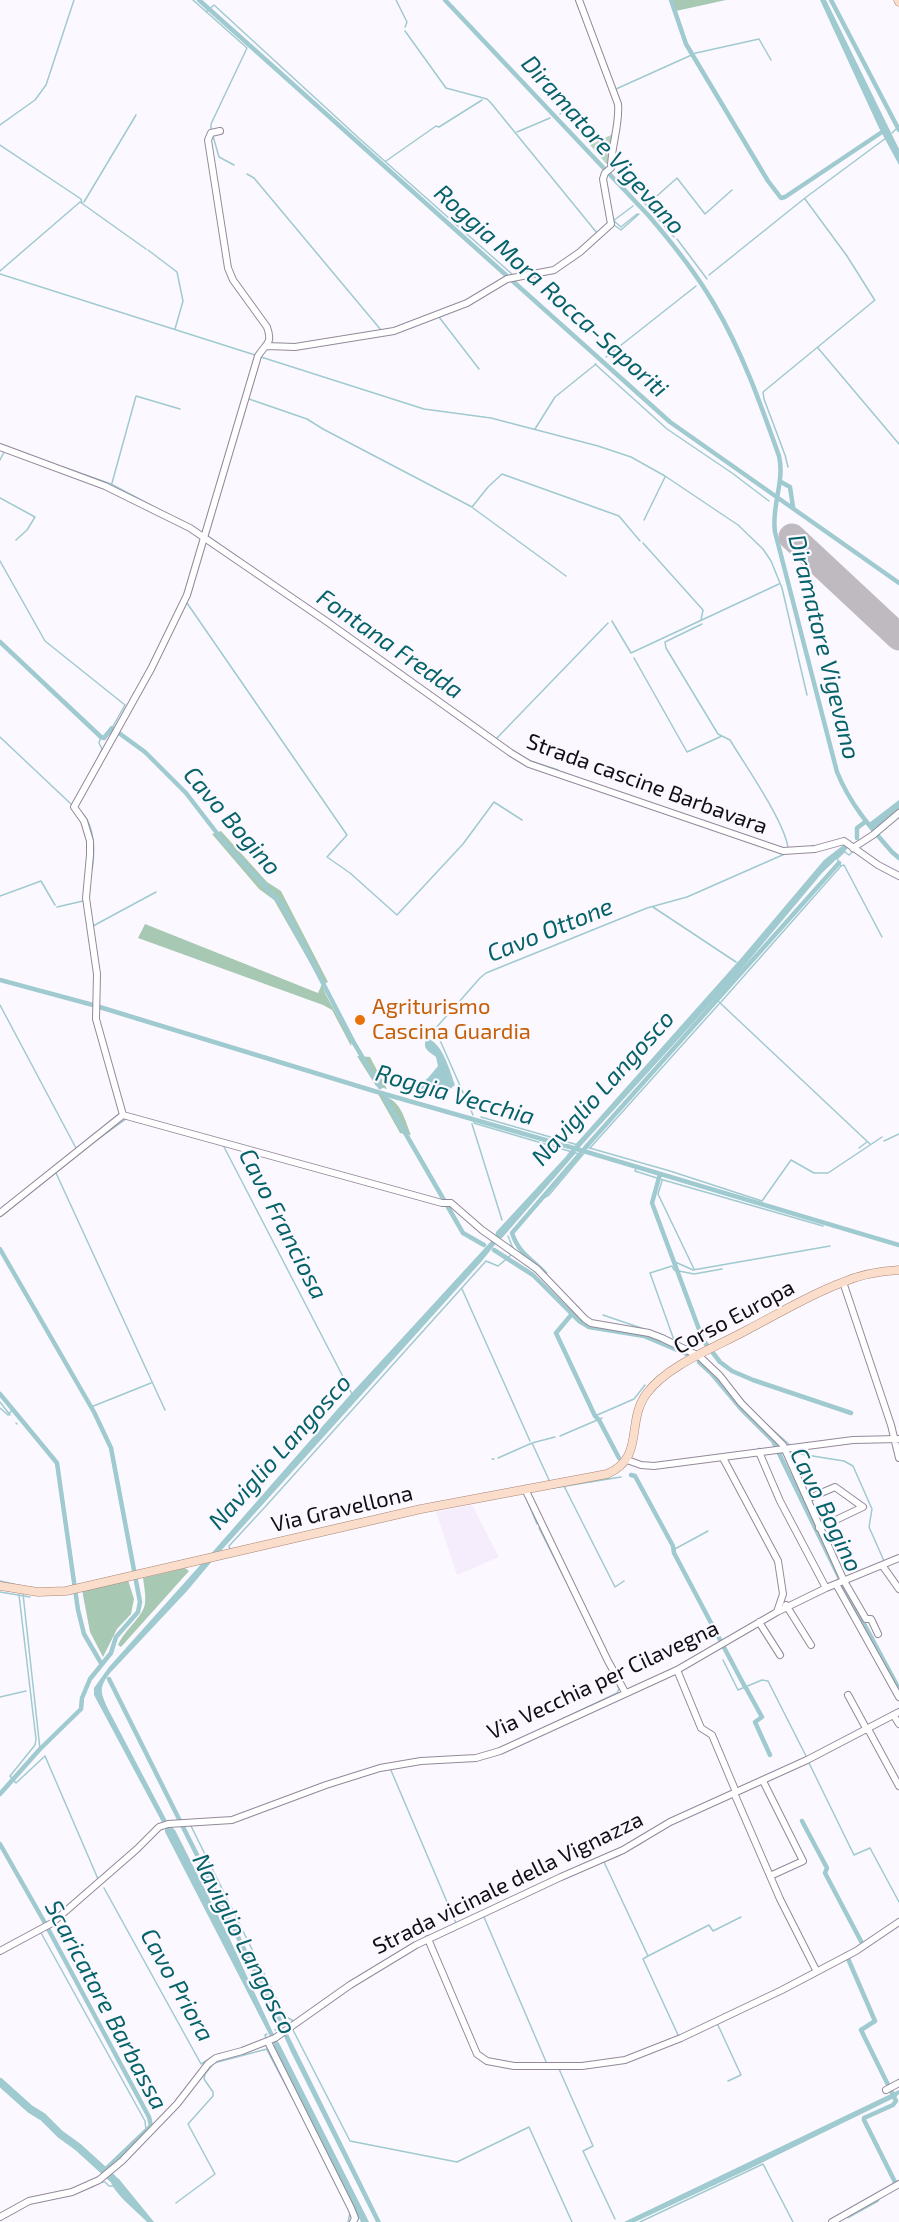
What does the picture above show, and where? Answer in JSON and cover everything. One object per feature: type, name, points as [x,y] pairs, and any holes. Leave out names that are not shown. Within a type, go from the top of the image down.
[{"type":"main road","name":"Corso Europa","points":[[627,1456],[636,1418],[646,1394],[657,1381],[821,1291],[864,1275],[899,1270]]},
{"type":"main road","name":"Via Gravellona","points":[[0,1586],[48,1593],[75,1589],[421,1509],[599,1477],[627,1456]]},
{"type":"street","points":[[267,346],[295,348],[383,334],[467,303],[509,279],[549,271],[571,260],[611,222],[604,187],[607,171],[611,168],[611,150],[618,117],[618,104],[579,0]]},
{"type":"street","points":[[123,1115],[96,1019],[97,974],[86,898],[90,841],[84,821],[74,809],[117,727],[151,669],[187,595],[258,356],[267,346],[270,335],[267,327],[233,280],[228,268],[208,140],[215,132]]},
{"type":"street","name":"Strada cascine Barbavara","points":[[0,447],[105,486],[190,528],[530,764],[783,851],[815,849],[841,841],[853,847]]},
{"type":"street","points":[[899,813],[875,833],[853,847],[899,876]]},
{"type":"street","points":[[0,1213],[123,1115]]},
{"type":"street","points":[[123,1115],[455,1206],[482,1230],[537,1269],[558,1293],[591,1323],[649,1333],[699,1356],[720,1376],[741,1403],[785,1449],[844,1581],[866,1619],[871,1619],[878,1634]]},
{"type":"street","points":[[843,1282],[896,1438],[899,1458]]},
{"type":"street","name":"Via Gravellona","points":[[627,1456],[644,1465],[723,1458],[867,1439],[896,1438]]},
{"type":"street","points":[[759,1452],[780,1501],[825,1588]]},
{"type":"street","points":[[627,1456],[644,1465]]},
{"type":"street","points":[[723,1458],[778,1561],[782,1597],[811,1645]]},
{"type":"street","points":[[807,1499],[835,1487],[863,1507],[819,1528]]},
{"type":"street","points":[[525,1489],[625,1692]]},
{"type":"street","name":"Via Vecchia per Cilavegna","points":[[0,1951],[52,1923],[138,1850],[159,1827],[166,1824],[224,1821],[254,1813],[326,1785],[387,1766],[421,1761],[476,1758],[500,1751],[677,1670],[777,1612],[825,1588],[899,1558]]},
{"type":"street","points":[[882,1565],[899,1589]]},
{"type":"street","points":[[836,1584],[899,1697]]},
{"type":"street","points":[[782,1597],[795,1603]]},
{"type":"street","points":[[777,1612],[782,1597]]},
{"type":"street","points":[[759,1622],[780,1655]]},
{"type":"street","points":[[677,1670],[701,1728],[712,1735],[770,1876],[816,1970]]},
{"type":"street","points":[[848,1695],[899,1786]]},
{"type":"street","points":[[897,1714],[899,1724]]},
{"type":"street","name":"Strada vicinale della Vignazza","points":[[0,2217],[29,2201],[79,2190],[105,2176],[177,2104],[208,2064],[224,2055],[271,2043],[372,1971],[428,1939],[623,1850],[670,1822],[763,1781],[897,1714]]},
{"type":"street","points":[[763,1781],[803,1861],[770,1876]]},
{"type":"street","points":[[428,1939],[477,2054],[487,2061],[504,2066],[549,2067],[596,2065],[625,2060],[680,2039],[846,1956],[899,1922]]},
{"type":"street","points":[[271,2043],[351,2208],[355,2218],[353,2222]]},
{"type":"street","points":[[889,2089],[899,2083]]},
{"type":"street","points":[[832,2222],[897,2185]]},
{"type":"shaded area","points":[[472,1505],[499,1557],[457,1575],[436,1512]]},
{"type":"green space","points":[[672,0],[726,0],[676,11]]},
{"type":"green space","points":[[613,134],[609,167],[590,145]]},
{"type":"green space","points":[[221,831],[267,882],[281,891],[328,982],[322,985],[352,1042],[351,1046],[332,1010],[323,1005],[138,938],[145,924],[318,993],[322,984],[274,900],[259,889],[212,834]]},
{"type":"green space","points":[[357,1056],[370,1057],[387,1089],[376,1086]]},
{"type":"green space","points":[[378,1094],[386,1096],[396,1104],[411,1135],[400,1133]]},
{"type":"green space","points":[[185,1568],[189,1571],[121,1647],[118,1645],[144,1608],[143,1578]]},
{"type":"green space","points":[[128,1580],[134,1599],[131,1614],[117,1629],[103,1657],[90,1632],[82,1590]]},
{"type":"water","points":[[820,0],[826,0],[899,149],[899,165],[879,128]]},
{"type":"water","points":[[899,800],[899,810],[874,829],[869,823]]},
{"type":"water","points":[[846,843],[850,846],[822,873],[735,977],[580,1147],[575,1145],[743,956],[824,860]]},
{"type":"water","points":[[429,1039],[442,1052],[448,1066],[455,1085],[450,1089],[430,1087],[417,1090],[415,1088],[438,1066],[436,1057],[425,1046],[426,1040]]},
{"type":"water","points":[[571,1151],[576,1153],[502,1238],[495,1237],[496,1232]]},
{"type":"water","points":[[494,1238],[498,1241],[481,1262],[219,1553],[209,1556],[349,1396]]},
{"type":"water","points":[[213,1560],[110,1673],[102,1687],[102,1695],[108,1709],[168,1823],[163,1824],[94,1695],[94,1688],[109,1667],[203,1562]]},
{"type":"water","points":[[169,1825],[175,1830],[228,1935],[275,2037],[271,2038],[165,1832],[165,1826]]},
{"type":"water","points":[[287,2032],[381,2222],[376,2222],[291,2052],[283,2034]]},
{"type":"water","points":[[276,2040],[369,2222],[361,2222],[274,2046],[273,2041]]},
{"type":"water","points":[[899,2090],[896,2097],[749,2169],[635,2222],[624,2222]]},
{"type":"water","points":[[112,2174],[119,2179],[154,2222],[147,2222],[120,2195],[111,2183],[109,2177]]},
{"type":"waterway","points":[[0,125],[35,100],[46,85],[74,0]]},
{"type":"waterway","points":[[193,0],[247,48],[211,124],[211,131]]},
{"type":"waterway","name":"Roggia Mora Rocca-Saporiti","points":[[199,0],[670,422],[899,583]]},
{"type":"waterway","points":[[396,0],[407,22],[405,27]]},
{"type":"waterway","name":"Diramatore Vigevano","points":[[445,0],[649,216],[692,270],[724,322],[750,378],[779,456],[780,475],[774,522],[775,532],[837,772],[861,815],[899,858]]},
{"type":"waterway","points":[[671,0],[686,44],[768,181],[781,198],[885,130]]},
{"type":"waterway","points":[[831,0],[899,130]]},
{"type":"waterway","name":"Roggia Mora Rocca-Saporiti","points":[[206,12],[214,5],[513,275]]},
{"type":"waterway","points":[[405,31],[446,88],[487,99],[491,103],[597,233]]},
{"type":"waterway","points":[[616,89],[696,53],[759,39],[771,60]]},
{"type":"waterway","points":[[386,161],[436,126],[439,127],[482,100]]},
{"type":"waterway","points":[[84,202],[136,115]]},
{"type":"waterway","points":[[517,132],[550,118]]},
{"type":"waterway","points":[[892,133],[896,129]]},
{"type":"waterway","points":[[213,136],[219,157],[234,165]]},
{"type":"waterway","points":[[709,275],[805,198],[886,138]]},
{"type":"waterway","points":[[0,145],[81,199],[82,203]]},
{"type":"waterway","points":[[247,174],[254,178],[381,330]]},
{"type":"waterway","points":[[649,203],[677,178],[705,214],[732,190]]},
{"type":"waterway","points":[[641,199],[674,237]]},
{"type":"waterway","points":[[805,199],[847,256],[874,299]]},
{"type":"waterway","points":[[0,271],[80,202],[146,249]]},
{"type":"waterway","points":[[613,221],[633,206]]},
{"type":"waterway","points":[[614,221],[621,227],[637,214]]},
{"type":"waterway","points":[[614,225],[621,230],[639,214]]},
{"type":"waterway","points":[[677,239],[707,279]]},
{"type":"waterway","points":[[148,250],[177,272],[183,301],[175,329]]},
{"type":"waterway","points":[[0,274],[255,355]]},
{"type":"waterway","points":[[606,357],[696,286]]},
{"type":"waterway","points":[[788,467],[763,392],[875,300]]},
{"type":"waterway","points":[[439,317],[479,369]]},
{"type":"waterway","points":[[818,348],[899,444]]},
{"type":"waterway","points":[[261,357],[424,409],[491,418],[598,446],[631,457],[665,476],[738,525],[763,549],[771,561],[782,588],[807,695]]},
{"type":"waterway","points":[[595,364],[667,429],[769,501]]},
{"type":"waterway","points":[[535,429],[555,397],[596,364]]},
{"type":"waterway","points":[[112,483],[136,396],[180,409]]},
{"type":"waterway","points":[[249,399],[307,419],[472,507],[502,474],[619,516],[640,541]]},
{"type":"waterway","name":"Fontana Fredda","points":[[0,444],[30,455]]},
{"type":"waterway","points":[[0,460],[4,452]]},
{"type":"waterway","name":"Fontana Fredda","points":[[63,467],[111,484],[160,510]]},
{"type":"waterway","points":[[644,520],[665,477]]},
{"type":"waterway","points":[[781,482],[790,487],[793,507]]},
{"type":"waterway","points":[[0,498],[35,517],[27,530],[16,540]]},
{"type":"waterway","points":[[473,508],[566,576]]},
{"type":"waterway","name":"Fontana Fredda","points":[[208,536],[485,731]]},
{"type":"waterway","points":[[643,543],[703,610],[701,620]]},
{"type":"waterway","points":[[0,561],[45,641],[125,705],[112,728]]},
{"type":"waterway","points":[[612,621],[631,653],[779,584]]},
{"type":"waterway","points":[[187,603],[347,835],[327,857],[350,873],[397,915],[463,844],[494,802],[522,820]]},
{"type":"waterway","points":[[496,739],[608,623]]},
{"type":"waterway","points":[[702,624],[665,642],[666,648],[718,734],[730,740],[764,794],[780,824],[788,848]]},
{"type":"waterway","name":"Cavo Bogino","points":[[0,642],[101,737],[104,738],[112,728],[145,752],[186,793],[223,841],[283,906],[354,1043],[380,1087]]},
{"type":"waterway","points":[[634,658],[687,752],[722,736]]},
{"type":"waterway","points":[[0,737],[71,804]]},
{"type":"waterway","points":[[97,760],[102,749],[99,743],[101,737]]},
{"type":"waterway","name":"Fontana Fredda","points":[[528,760],[558,770]]},
{"type":"waterway","name":"Fontana Fredda","points":[[562,772],[572,776]]},
{"type":"waterway","points":[[83,814],[90,826],[93,840],[92,870]]},
{"type":"waterway","points":[[893,822],[899,817]]},
{"type":"waterway","points":[[857,838],[857,828],[865,822]]},
{"type":"waterway","points":[[845,852],[849,855],[855,850]]},
{"type":"waterway","points":[[845,851],[837,859],[841,866],[844,865],[882,937]]},
{"type":"waterway","name":"Cavo Ottone","points":[[473,1115],[435,1029],[480,978],[486,973],[647,908],[687,897],[787,853]]},
{"type":"waterway","name":"Naviglio Langosco","points":[[585,1148],[839,863]]},
{"type":"waterway","points":[[721,1002],[841,866]]},
{"type":"waterway","points":[[0,896],[41,881],[55,905]]},
{"type":"waterway","points":[[93,926],[156,892]]},
{"type":"waterway","points":[[57,907],[83,901]]},
{"type":"waterway","name":"Cavo Ottone","points":[[653,907],[736,962]]},
{"type":"waterway","name":"Roggia Vecchia","points":[[0,980],[93,1005],[374,1091],[899,1245]]},
{"type":"waterway","points":[[718,1001],[870,1144]]},
{"type":"waterway","points":[[590,1148],[719,1004]]},
{"type":"waterway","points":[[0,1005],[77,1150]]},
{"type":"waterway","name":"Cavo Bogino","points":[[385,1098],[463,1233],[484,1245]]},
{"type":"waterway","name":"Naviglio Langosco","points":[[481,1117],[578,1145]]},
{"type":"waterway","name":"Cavo Franciosa","points":[[94,1142],[126,1119]]},
{"type":"waterway","name":"Roggia Vecchia","points":[[474,1119],[474,1123],[579,1154]]},
{"type":"waterway","name":"Cavo Ottone","points":[[472,1124],[502,1220]]},
{"type":"waterway","points":[[884,1141],[899,1134]]},
{"type":"waterway","name":"Roggia Vecchia","points":[[586,1147],[762,1201],[791,1160],[814,1173],[828,1173],[882,1137]]},
{"type":"waterway","name":"Roggia Vecchia","points":[[569,1156],[581,1142]]},
{"type":"waterway","points":[[859,1148],[867,1142]]},
{"type":"waterway","name":"Cavo Franciosa","points":[[223,1145],[352,1394]]},
{"type":"waterway","points":[[540,1200],[549,1195],[585,1152]]},
{"type":"waterway","points":[[545,1273],[522,1251],[512,1233],[580,1154]]},
{"type":"waterway","points":[[636,1168],[635,1171],[660,1179],[823,1226]]},
{"type":"waterway","points":[[56,1173],[165,1410]]},
{"type":"waterway","points":[[660,1174],[652,1203],[703,1340],[720,1362],[732,1371],[753,1380],[851,1413]]},
{"type":"waterway","points":[[662,1181],[658,1194],[694,1269]]},
{"type":"waterway","name":"Cavo Ottone","points":[[508,1236],[514,1251]]},
{"type":"waterway","points":[[673,1261],[693,1270],[830,1246]]},
{"type":"waterway","name":"Scaricatore Barbassa","points":[[0,1249],[94,1412],[111,1448],[140,1602],[138,1612],[116,1637],[111,1653],[90,1679],[82,1698],[81,1709],[40,1749],[0,1794]]},
{"type":"waterway","name":"Cavo Bogino","points":[[494,1250],[533,1275],[579,1321],[589,1327],[644,1336],[689,1355]]},
{"type":"waterway","name":"Cavo Ottone","points":[[230,1550],[229,1546],[486,1261],[498,1266],[511,1255]]},
{"type":"waterway","points":[[674,1340],[650,1273],[672,1266],[674,1270],[694,1274],[722,1269]]},
{"type":"waterway","points":[[462,1289],[530,1441]]},
{"type":"waterway","points":[[577,1308],[556,1333],[595,1416],[619,1458]]},
{"type":"waterway","points":[[603,1315],[647,1330]]},
{"type":"waterway","points":[[663,1335],[697,1352]]},
{"type":"waterway","name":"Cavo Bogino","points":[[699,1362],[773,1441],[840,1579],[899,1689]]},
{"type":"waterway","points":[[91,1407],[151,1383]]},
{"type":"waterway","points":[[595,1416],[634,1399],[645,1385]]},
{"type":"waterway","points":[[735,1391],[748,1406]]},
{"type":"waterway","points":[[0,1394],[57,1463],[78,1610],[84,1634],[101,1663]]},
{"type":"waterway","points":[[0,1402],[10,1415]]},
{"type":"waterway","points":[[0,1408],[8,1415],[13,1409]]},
{"type":"waterway","points":[[560,1436],[602,1418]]},
{"type":"waterway","points":[[764,1422],[791,1446]]},
{"type":"waterway","points":[[498,1458],[532,1443],[555,1437]]},
{"type":"waterway","points":[[532,1443],[550,1482]]},
{"type":"waterway","points":[[794,1450],[800,1454],[844,1461],[853,1466],[872,1509],[869,1527],[884,1561]]},
{"type":"waterway","points":[[631,1475],[635,1476],[673,1546],[674,1553],[745,1687]]},
{"type":"waterway","points":[[553,1488],[621,1477]]},
{"type":"waterway","points":[[564,1486],[615,1587],[624,1581]]},
{"type":"waterway","points":[[524,1493],[537,1524]]},
{"type":"waterway","points":[[539,1528],[578,1605]]},
{"type":"waterway","points":[[673,1550],[708,1531]]},
{"type":"waterway","points":[[0,1581],[22,1586]]},
{"type":"waterway","points":[[0,1592],[30,1597]]},
{"type":"waterway","name":"Cavo Priora","points":[[23,1594],[40,1749]]},
{"type":"waterway","name":"Cavo Priora","points":[[19,1595],[36,1739],[35,1745],[10,1776],[16,1783],[45,1756],[98,1879]]},
{"type":"waterway","points":[[723,1660],[738,1690],[762,1680],[768,1681],[807,1758]]},
{"type":"waterway","name":"Naviglio Langosco","points":[[109,1679],[286,2033]]},
{"type":"waterway","points":[[516,1741],[617,1693],[619,1689],[615,1679]]},
{"type":"waterway","points":[[746,1688],[762,1717],[755,1722],[770,1755]]},
{"type":"waterway","points":[[0,1697],[26,1691]]},
{"type":"waterway","points":[[387,1764],[406,1761]]},
{"type":"waterway","points":[[809,1763],[854,1855],[870,1848],[899,1902]]},
{"type":"waterway","points":[[390,1768],[456,1923]]},
{"type":"waterway","points":[[802,1821],[827,1868],[825,1873],[863,1945],[859,1947]]},
{"type":"waterway","name":"Naviglio Langosco","points":[[191,1826],[285,2016],[295,2022]]},
{"type":"waterway","points":[[595,1865],[618,1856],[643,1842]]},
{"type":"waterway","name":"Scaricatore Barbassa","points":[[0,1844],[149,2117],[151,2126],[104,2171]]},
{"type":"waterway","points":[[604,1862],[648,1956],[643,1959],[679,2037]]},
{"type":"waterway","name":"Cavo Priora","points":[[104,1888],[201,2064],[214,2056]]},
{"type":"waterway","points":[[484,1917],[547,2064]]},
{"type":"waterway","points":[[648,1956],[709,1925],[713,1931],[741,1917]]},
{"type":"waterway","points":[[40,1931],[145,2121],[146,2130]]},
{"type":"waterway","points":[[846,1954],[875,2021],[861,2030],[896,2101],[893,2105],[864,2120],[897,2186]]},
{"type":"waterway","name":"Cavo Priora","points":[[323,2008],[353,1986]]},
{"type":"waterway","points":[[717,2023],[741,2075],[728,2081]]},
{"type":"waterway","name":"Cavo Priora","points":[[284,2026],[289,2024],[291,2026]]},
{"type":"waterway","name":"Cavo Priora","points":[[275,2030],[280,2028]]},
{"type":"waterway","name":"Cavo Priora","points":[[293,2030],[350,2141],[457,2162],[529,2127],[572,2222]]},
{"type":"waterway","name":"Cavo Priora","points":[[266,2038],[267,2034]]},
{"type":"waterway","points":[[176,2203],[215,2174],[188,2124],[213,2096],[213,2092],[204,2079],[205,2074],[214,2063],[267,2049]]},
{"type":"waterway","points":[[267,2050],[293,2099]]},
{"type":"waterway","name":"Cavo Priora","points":[[218,2054],[228,2052]]},
{"type":"waterway","points":[[555,2069],[559,2069],[593,2146],[583,2151],[615,2219]]},
{"type":"waterway","points":[[0,2082],[112,2178]]},
{"type":"waterway","points":[[640,2222],[763,2164],[793,2222]]},
{"type":"waterway","points":[[101,2182],[114,2186]]},
{"type":"waterway","points":[[79,2192],[94,2186]]},
{"type":"waterway","points":[[848,2216],[877,2200]]},
{"type":"waterway","points":[[348,2222],[350,2213]]},
{"type":"runway","points":[[792,537],[899,637]]},
{"type":"place","name":"Agriturismo Cascina Guardia","points":[[360,1020]]}]
